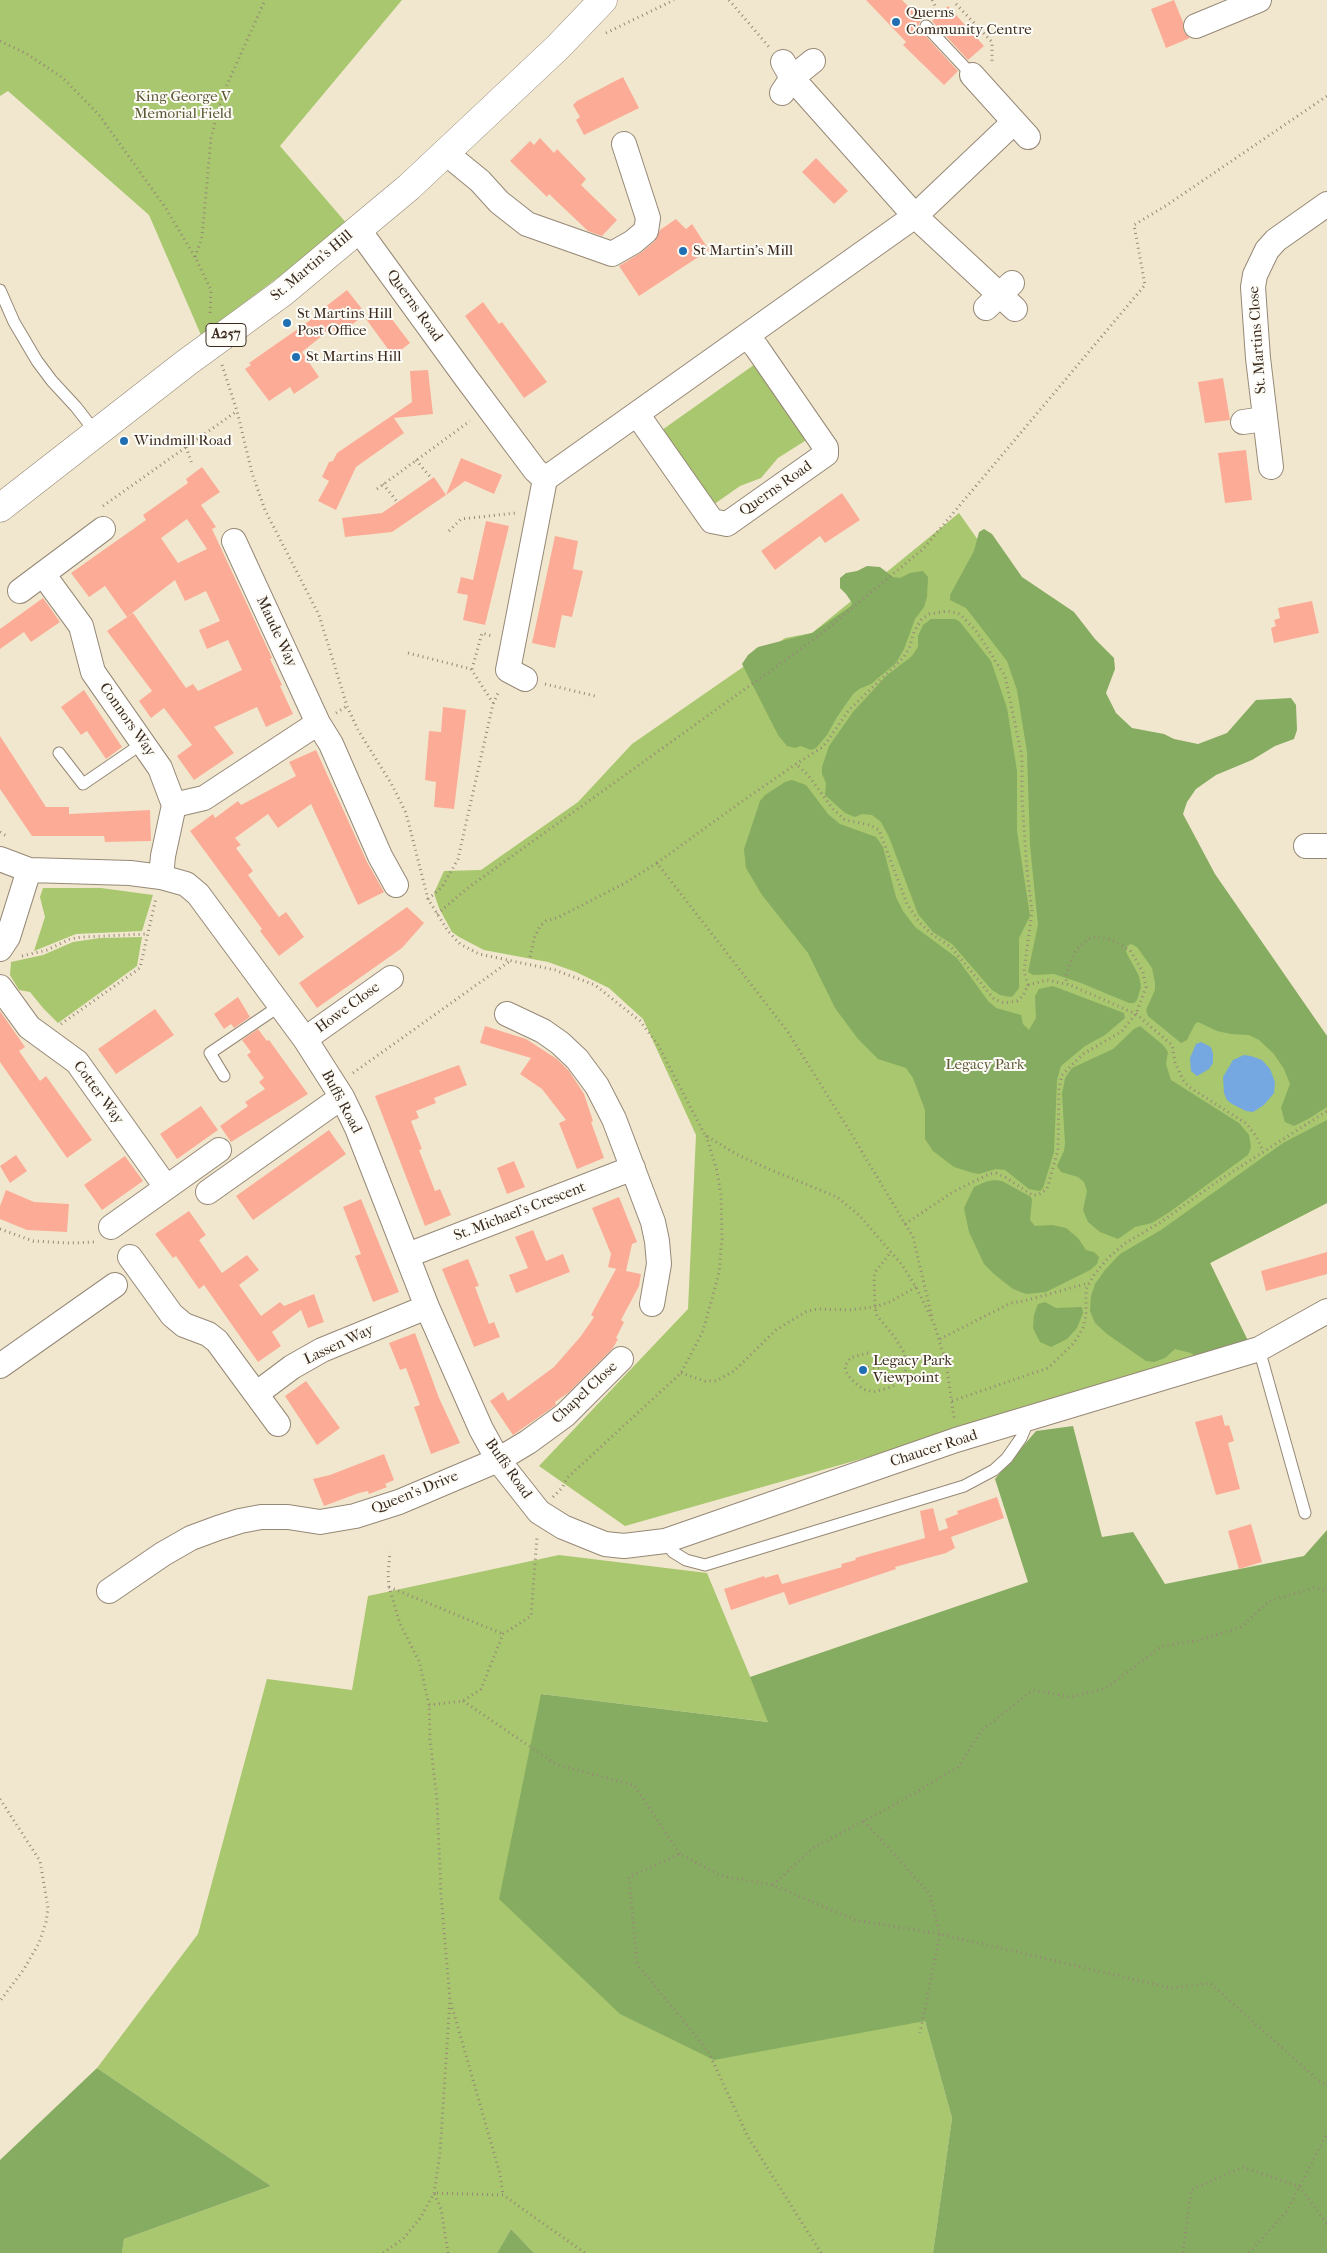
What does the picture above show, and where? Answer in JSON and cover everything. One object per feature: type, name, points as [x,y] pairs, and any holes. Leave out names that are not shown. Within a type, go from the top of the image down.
[{"type":"main road","name":"St. Martin's Hill","points":[[0,508],[186,363],[282,293],[358,229],[446,154],[558,47],[603,0]]},
{"type":"street","points":[[1196,26],[1255,8]]},
{"type":"street","points":[[813,61],[786,78],[915,216],[1003,298]]},
{"type":"street","points":[[517,675],[514,641],[545,479],[915,216],[1020,130],[972,75]]},
{"type":"street","points":[[446,154],[480,181],[498,202],[527,224],[612,254],[633,242],[646,231],[648,218],[624,144]]},
{"type":"street","name":"St. Martins Close","points":[[1271,467],[1253,420],[1258,358],[1253,287],[1255,275],[1267,250],[1276,240],[1327,204]]},
{"type":"street","name":"Querns Road","points":[[358,229],[535,470],[545,479]]},
{"type":"street","name":"Querns Road","points":[[637,414],[712,521],[727,524],[826,454],[826,448],[757,348],[746,336]]},
{"type":"street","points":[[20,591],[43,574],[101,519]]},
{"type":"street","name":"Maude Way","points":[[234,541],[318,723],[331,744],[380,856],[396,885]]},
{"type":"street","name":"Connors Way","points":[[43,574],[81,626],[93,672],[160,768],[174,805]]},
{"type":"street","points":[[161,877],[163,856],[174,805],[204,798],[318,723]]},
{"type":"street","name":"Buffs Road","points":[[0,860],[29,870],[130,873],[161,877],[186,884],[198,894],[306,1039],[345,1087],[357,1128],[427,1307],[481,1429],[498,1460],[539,1512]]},
{"type":"street","points":[[7,944],[29,870]]},
{"type":"street","name":"Howe Close","points":[[306,1039],[391,978]]},
{"type":"street","name":"Cotter Way","points":[[0,988],[19,1015],[46,1041],[70,1055],[77,1062],[166,1187]]},
{"type":"street","points":[[507,1014],[543,1031],[560,1043],[577,1059],[597,1086],[614,1119],[653,1222],[657,1240],[659,1264],[652,1304]]},
{"type":"street","points":[[208,1192],[345,1087]]},
{"type":"street","points":[[105,1234],[166,1187],[219,1150]]},
{"type":"street","name":"St. Michael's Crescent","points":[[408,1255],[633,1168]]},
{"type":"street","points":[[130,1257],[172,1315],[184,1325],[208,1334],[218,1342],[278,1424]]},
{"type":"street","points":[[0,1366],[115,1285]]},
{"type":"street","name":"Lassen Way","points":[[256,1394],[292,1367],[322,1350],[427,1307]]},
{"type":"street","name":"Chaucer Road","points":[[539,1512],[563,1528],[605,1544],[624,1546],[665,1540],[956,1440],[1259,1349],[1327,1311]]},
{"type":"street","name":"Chapel Close","points":[[498,1460],[528,1442],[565,1415],[621,1359]]},
{"type":"street","name":"Queen's Drive","points":[[109,1591],[191,1538],[240,1520],[261,1517],[288,1517],[320,1522],[354,1516],[399,1502],[498,1460]]},
{"type":"lane","points":[[926,26],[972,75]]},
{"type":"lane","points":[[0,290],[14,322],[37,361],[97,434]]},
{"type":"lane","points":[[59,753],[83,784],[143,743]]},
{"type":"lane","points":[[224,1076],[210,1053],[281,1006]]},
{"type":"lane","points":[[1259,1349],[1305,1513]]},
{"type":"lane","points":[[665,1540],[673,1552],[686,1560],[705,1566],[964,1486],[994,1470],[1008,1458],[1021,1438],[1029,1419]]},
{"type":"path","points":[[196,257],[202,237],[211,138],[222,96],[265,0]]},
{"type":"path","points":[[602,35],[674,0]]},
{"type":"path","points":[[729,0],[786,78]]},
{"type":"path","points":[[956,4],[992,42],[993,80],[988,92]]},
{"type":"path","points":[[0,41],[27,54],[63,78],[98,115],[165,207],[196,257],[211,290],[209,313],[220,340]]},
{"type":"path","points":[[436,914],[469,887],[816,638],[923,549],[1145,285],[1134,225],[1167,205],[1327,96]]},
{"type":"path","points":[[214,368],[221,363],[238,411],[252,473],[265,510],[319,615],[347,706],[358,730],[392,783],[406,813],[428,899],[436,914],[460,944],[479,954],[554,970],[595,985],[634,1016],[658,1045],[705,1135],[717,1171],[721,1195],[722,1239],[713,1299],[703,1331],[681,1373],[567,1478],[562,1488],[539,1512],[531,1616],[503,1634],[481,1689],[463,1701],[429,1705]]},
{"type":"path","points":[[377,489],[489,407]]},
{"type":"path","points":[[101,519],[186,447],[238,411]]},
{"type":"path","points":[[186,447],[192,464]]},
{"type":"path","points":[[416,460],[432,479]]},
{"type":"path","points":[[383,484],[398,503]]},
{"type":"path","points":[[449,531],[461,519],[538,511]]},
{"type":"path","points":[[530,958],[534,939],[540,926],[625,883],[656,864],[796,764],[827,742],[848,711],[903,658],[909,649],[914,632],[921,620],[929,614],[948,611],[960,614],[977,632],[1005,676],[1022,757],[1022,798],[1032,912],[1024,971],[1028,985],[1023,996],[1017,1001],[1004,1003],[994,999],[951,947],[926,929],[907,904],[879,830],[870,825],[845,820],[833,809],[808,775],[796,764]]},
{"type":"path","points":[[472,669],[482,633],[514,641]]},
{"type":"path","points":[[408,654],[471,669],[493,704]]},
{"type":"path","points":[[428,899],[442,887],[458,858],[493,704],[517,675],[595,696]]},
{"type":"path","points":[[656,864],[788,1032],[913,1237],[934,1324],[946,1362],[956,1440]]},
{"type":"path","points":[[46,1041],[56,1027],[140,968],[161,877]]},
{"type":"path","points":[[7,944],[47,950],[70,939],[82,937],[147,934]]},
{"type":"path","points":[[904,1224],[953,1192],[989,1174],[996,1173],[1005,1177],[1032,1194],[1038,1195],[1047,1189],[1058,1150],[1058,1088],[1062,1075],[1083,1054],[1121,1032],[1136,1014],[1146,987],[1143,972],[1130,950],[1112,940],[1097,936],[1088,939],[1076,950],[1066,973],[1066,984]]},
{"type":"path","points":[[345,1087],[510,961]]},
{"type":"path","points":[[1028,985],[1047,980],[1066,984],[1136,1014],[1172,1045],[1177,1067],[1183,1080],[1189,1087],[1247,1124],[1256,1136],[1263,1151]]},
{"type":"path","points":[[952,1401],[1048,1368],[1064,1355],[1083,1328],[1086,1315],[1086,1289],[1108,1258],[1124,1244],[1161,1222],[1263,1151],[1327,1111]]},
{"type":"path","points":[[705,1135],[736,1154],[837,1197],[860,1216],[891,1252],[916,1287],[934,1324]]},
{"type":"path","points":[[0,1229],[33,1241],[69,1244],[105,1234]]},
{"type":"path","points":[[863,1367],[881,1368],[885,1361],[878,1356],[867,1353],[850,1358],[845,1366],[846,1372],[852,1380],[863,1389],[873,1392],[892,1387],[902,1379],[906,1369],[905,1354],[894,1336],[877,1316],[875,1308],[874,1277],[876,1271],[891,1252]]},
{"type":"path","points":[[939,1339],[1011,1303],[1090,1282]]},
{"type":"path","points":[[681,1373],[705,1382],[716,1381],[734,1371],[776,1330],[807,1311],[818,1309],[849,1310],[875,1308],[916,1287]]},
{"type":"path","points":[[383,2253],[403,2239],[421,2217],[434,2193],[440,2153],[450,2000],[429,1705],[418,1661],[400,1624],[389,1587],[390,1552]]},
{"type":"path","points":[[389,1587],[503,1634]]},
{"type":"path","points":[[773,1885],[814,1847],[864,1821],[958,1767],[981,1731],[1032,1690],[1071,1697],[1106,1688],[1162,1646],[1201,1640],[1241,1627],[1270,1601],[1314,1588],[1327,1591]]},
{"type":"path","points":[[463,1701],[556,1765],[634,1785],[680,1854],[722,1876],[773,1885],[855,1920],[940,1934],[1171,1988],[1210,1983],[1318,2080],[1327,2085]]},
{"type":"path","points":[[0,1799],[40,1862],[48,1908],[46,1922],[39,1943],[24,1969],[0,2001]]},
{"type":"path","points":[[864,1821],[930,1894],[940,1934],[920,2033]]},
{"type":"path","points":[[680,1854],[628,1877],[636,1964],[708,2050],[748,2137],[821,2253]]},
{"type":"path","points":[[450,2000],[500,2174],[503,2195]]},
{"type":"path","points":[[1248,2253],[1287,2211],[1327,2133]]},
{"type":"path","points":[[1183,2253],[1191,2190],[1243,2167],[1300,2187],[1327,2224]]},
{"type":"path","points":[[434,2193],[503,2195],[585,2253]]},
{"type":"path","points":[[434,2193],[441,2209],[448,2253]]},
{"type":"green space","name":"King George V Memorial Field","points":[[0,0],[402,0],[280,146],[348,225],[201,335],[149,215],[8,91],[0,96]]},
{"type":"green space","points":[[758,362],[808,439],[778,458],[761,478],[740,486],[713,505],[662,430]]},
{"type":"green space","name":"Legacy Park","points":[[959,513],[1327,1036],[1327,1203],[1210,1263],[1250,1345],[1009,1417],[625,1526],[539,1466],[688,1309],[696,1135],[643,1019],[609,988],[576,972],[548,962],[484,950],[459,937],[452,932],[439,908],[434,893],[444,871],[481,870],[578,802],[632,744],[785,638],[812,633]]},
{"type":"green space","points":[[984,529],[992,534],[1022,577],[1074,612],[1095,639],[1114,658],[1115,669],[1106,693],[1116,713],[1132,728],[1164,734],[1174,739],[1198,744],[1227,733],[1256,700],[1291,698],[1296,705],[1297,730],[1294,739],[1275,746],[1252,760],[1216,775],[1196,789],[1187,802],[1183,814],[1215,874],[1327,1036],[1327,1107],[1308,1119],[1294,1126],[1285,1122],[1281,1108],[1290,1084],[1284,1069],[1274,1054],[1259,1040],[1249,1035],[1217,1031],[1198,1022],[1195,1024],[1187,1040],[1181,1043],[1148,1016],[1146,1010],[1155,990],[1155,983],[1152,968],[1137,947],[1131,944],[1127,946],[1126,952],[1139,976],[1141,987],[1137,1000],[1134,1003],[1129,1003],[1054,974],[1033,975],[1028,972],[1038,925],[1030,845],[1027,752],[1017,690],[1007,661],[966,608],[950,600],[950,595],[974,551],[979,532]]},
{"type":"green space","points":[[867,566],[880,567],[893,577],[900,578],[910,573],[923,571],[928,577],[927,597],[924,607],[915,619],[904,649],[896,663],[871,684],[853,694],[827,735],[816,748],[811,750],[801,746],[795,748],[787,746],[778,735],[742,664],[748,655],[758,647],[812,633],[851,606],[852,603],[840,588],[840,578],[846,573],[857,571]]},
{"type":"green space","points":[[931,619],[955,619],[960,622],[991,661],[1007,708],[1017,771],[1017,831],[1030,916],[1019,938],[1019,988],[1010,997],[1000,995],[992,990],[952,944],[933,932],[918,914],[889,837],[881,822],[872,815],[862,814],[855,817],[845,813],[825,795],[826,783],[822,774],[822,767],[829,746],[853,712],[886,676],[912,656],[918,647],[918,636],[923,625]]},
{"type":"green space","points":[[792,780],[806,785],[828,814],[840,824],[876,837],[883,847],[896,897],[903,911],[915,927],[957,958],[988,1001],[996,1008],[1021,1015],[1023,1024],[1029,1030],[1036,1018],[1035,996],[1039,989],[1053,986],[1124,1013],[1125,1018],[1105,1035],[1085,1046],[1061,1066],[1057,1080],[1054,1152],[1043,1188],[1040,1191],[1029,1189],[1005,1170],[996,1169],[979,1174],[954,1167],[933,1151],[925,1139],[925,1110],[913,1078],[906,1068],[878,1059],[858,1039],[835,1008],[808,953],[762,895],[746,868],[744,849],[760,801],[765,795],[785,782]]},
{"type":"green space","points":[[43,888],[101,888],[153,895],[142,931],[76,934],[34,951],[45,917],[40,897]]},
{"type":"green space","points":[[142,937],[137,966],[58,1023],[30,992],[19,990],[10,975],[11,962],[43,955],[73,942],[100,938]]},
{"type":"green space","points":[[1140,1026],[1163,1045],[1168,1052],[1166,1064],[1171,1080],[1239,1123],[1249,1135],[1251,1147],[1248,1155],[1168,1213],[1152,1223],[1135,1227],[1118,1239],[1100,1232],[1088,1222],[1083,1210],[1087,1191],[1084,1182],[1078,1177],[1061,1172],[1057,1166],[1064,1151],[1065,1143],[1062,1094],[1065,1078],[1072,1068],[1113,1049],[1134,1029]]},
{"type":"green space","points":[[1327,1120],[1327,1203],[1210,1263],[1250,1345],[1198,1358],[1191,1353],[1175,1349],[1165,1358],[1154,1362],[1146,1361],[1107,1334],[1095,1323],[1090,1311],[1091,1296],[1095,1284],[1120,1254],[1161,1230],[1283,1143]]},
{"type":"green space","points":[[994,1180],[1002,1181],[1031,1197],[1030,1220],[1035,1226],[1052,1225],[1066,1228],[1078,1238],[1086,1250],[1094,1252],[1099,1257],[1097,1264],[1090,1270],[1046,1292],[1026,1294],[1013,1289],[994,1274],[984,1264],[969,1232],[964,1208],[974,1187]]},
{"type":"green space","points":[[1045,1302],[1056,1308],[1082,1307],[1083,1313],[1077,1328],[1067,1339],[1051,1347],[1040,1342],[1033,1328],[1034,1315],[1038,1304]]},
{"type":"green space","points":[[1073,1426],[1102,1537],[1133,1532],[1165,1584],[1304,1556],[1327,1530],[1327,2253],[933,2253],[952,2118],[925,2021],[714,2060],[620,2014],[499,1899],[541,1694],[768,1722],[750,1677],[1028,1582],[995,1479],[1036,1431]]},
{"type":"green space","points":[[559,1555],[707,1573],[769,1722],[541,1694],[925,2021],[952,2118],[933,2253],[534,2253],[511,2229],[497,2253],[122,2253],[124,2239],[271,2186],[97,2068],[198,1934],[267,1679],[352,1690],[368,1596]]},
{"type":"green space","points":[[97,2068],[271,2186],[124,2239],[122,2253],[0,2253],[0,2160]]},
{"type":"green space","points":[[511,2229],[534,2253],[497,2253]]},
{"type":"water","points":[[1201,1042],[1211,1047],[1213,1063],[1209,1069],[1197,1076],[1191,1071],[1190,1058],[1196,1044]]},
{"type":"water","points":[[1244,1055],[1262,1060],[1270,1069],[1275,1082],[1274,1093],[1264,1105],[1253,1112],[1246,1111],[1232,1104],[1227,1100],[1224,1093],[1223,1077],[1233,1060]]},
{"type":"building","points":[[866,0],[902,0],[921,20],[919,24],[921,31],[958,71],[944,85],[903,45],[906,42]]},
{"type":"building","points":[[1174,0],[1183,22],[1184,32],[1190,38],[1166,48],[1151,9]]},
{"type":"building","points":[[948,6],[984,46],[968,60],[932,21]]},
{"type":"building","points":[[623,77],[639,108],[584,135],[576,120],[580,117],[573,105],[577,101]]},
{"type":"building","points":[[540,138],[554,153],[557,149],[586,179],[581,185],[617,220],[602,236],[588,231],[549,194],[547,197],[510,161],[530,141],[534,145]]},
{"type":"building","points":[[816,158],[848,191],[834,204],[802,172]]},
{"type":"building","points":[[676,219],[686,229],[692,224],[709,250],[639,296],[619,266],[642,252],[655,241],[660,230]]},
{"type":"building","points":[[347,290],[366,314],[338,335],[332,328],[302,352],[319,377],[294,394],[290,387],[269,401],[245,369],[251,365],[249,363],[312,319]]},
{"type":"building","points":[[483,302],[499,324],[502,322],[547,382],[524,398],[465,316]]},
{"type":"building","points":[[379,310],[385,310],[410,343],[393,356],[366,319]]},
{"type":"building","points":[[428,370],[433,414],[394,418],[404,433],[356,467],[336,510],[318,501],[329,481],[322,477],[329,462],[333,461],[337,453],[412,402],[410,371]]},
{"type":"building","points":[[1223,378],[1230,420],[1205,423],[1198,382]]},
{"type":"building","points":[[1246,450],[1252,500],[1225,503],[1218,453]]},
{"type":"building","points":[[461,458],[502,475],[494,494],[465,481],[446,495]]},
{"type":"building","points":[[202,467],[220,492],[201,505],[216,527],[212,529],[272,658],[270,659],[282,685],[280,686],[293,714],[266,727],[257,707],[214,727],[234,753],[194,780],[177,756],[192,745],[164,708],[151,718],[139,701],[152,691],[107,631],[133,613],[186,688],[193,684],[198,691],[242,670],[228,640],[207,649],[199,630],[220,621],[206,591],[185,601],[175,580],[127,617],[105,586],[89,597],[71,573],[146,520],[143,515],[188,483],[186,479]],"holes":[[[187,519],[207,549],[178,563],[161,538]]]},
{"type":"building","points":[[434,477],[446,495],[392,532],[345,537],[342,518],[382,513]]},
{"type":"building","points":[[842,493],[860,520],[825,543],[820,536],[775,570],[761,551]]},
{"type":"building","points":[[486,521],[509,526],[485,625],[463,620],[468,595],[457,593],[461,577],[473,580]]},
{"type":"building","points":[[555,536],[578,541],[573,569],[583,571],[572,617],[562,615],[555,648],[532,643]]},
{"type":"building","points":[[43,598],[60,622],[31,642],[24,632],[0,649],[0,629]]},
{"type":"building","points":[[1312,601],[1319,633],[1274,643],[1271,628],[1276,626],[1274,620],[1280,618],[1278,608]]},
{"type":"building","points":[[84,690],[122,747],[106,759],[87,731],[81,735],[61,707]]},
{"type":"building","points":[[443,707],[466,710],[454,809],[434,807],[436,782],[425,780],[429,731],[441,732]]},
{"type":"building","points":[[0,736],[46,807],[69,807],[69,814],[150,810],[151,841],[105,842],[104,836],[32,836],[0,789]]},
{"type":"building","points":[[316,750],[367,862],[384,892],[358,905],[311,804],[278,828],[268,814],[235,838],[241,845],[236,848],[253,871],[248,875],[279,917],[286,912],[304,937],[279,956],[260,931],[262,929],[190,831],[213,814],[215,818],[238,801],[241,805],[296,776],[289,762]]},
{"type":"building","points":[[407,907],[424,923],[402,948],[317,1008],[299,983]]},
{"type":"building","points":[[238,997],[250,1017],[234,1028],[231,1024],[224,1029],[214,1014]]},
{"type":"building","points":[[155,1009],[174,1035],[116,1074],[98,1049]]},
{"type":"building","points":[[0,1011],[25,1047],[19,1051],[40,1081],[46,1076],[92,1140],[67,1158],[0,1062]]},
{"type":"building","points":[[485,1026],[526,1039],[557,1059],[569,1071],[584,1094],[593,1121],[591,1122],[604,1158],[577,1169],[559,1123],[566,1120],[542,1089],[520,1074],[531,1058],[480,1043]]},
{"type":"building","points":[[258,1029],[267,1041],[269,1040],[308,1094],[231,1142],[220,1126],[248,1106],[245,1102],[265,1089],[259,1082],[264,1078],[247,1055],[251,1052],[242,1040]]},
{"type":"building","points":[[459,1065],[467,1085],[434,1098],[436,1103],[416,1111],[419,1118],[411,1121],[422,1149],[419,1150],[435,1191],[440,1189],[451,1215],[425,1226],[375,1096]]},
{"type":"building","points":[[201,1106],[218,1130],[177,1159],[160,1134]]},
{"type":"building","points":[[329,1130],[346,1154],[253,1220],[236,1196]]},
{"type":"building","points":[[16,1155],[27,1171],[10,1183],[0,1166]]},
{"type":"building","points":[[125,1156],[143,1181],[102,1210],[84,1185]]},
{"type":"building","points":[[514,1161],[525,1187],[507,1194],[497,1168]]},
{"type":"building","points":[[6,1190],[34,1202],[69,1204],[67,1232],[27,1230],[0,1219],[0,1206]]},
{"type":"building","points":[[619,1197],[637,1242],[632,1244],[626,1271],[608,1267],[611,1254],[592,1208]]},
{"type":"building","points":[[361,1199],[399,1292],[373,1302],[355,1256],[361,1254],[343,1207]]},
{"type":"building","points":[[189,1211],[206,1235],[199,1240],[222,1273],[247,1255],[259,1270],[239,1285],[261,1316],[280,1302],[284,1306],[314,1294],[324,1322],[308,1328],[301,1310],[272,1332],[281,1346],[258,1362],[204,1285],[199,1289],[176,1256],[173,1258],[155,1234]]},
{"type":"building","points":[[533,1230],[546,1261],[563,1254],[570,1272],[516,1293],[509,1275],[528,1268],[515,1237]]},
{"type":"building","points":[[1327,1252],[1327,1274],[1266,1291],[1261,1271]]},
{"type":"building","points":[[468,1259],[479,1286],[475,1287],[489,1324],[494,1322],[500,1337],[474,1347],[442,1269]]},
{"type":"building","points":[[616,1269],[641,1274],[639,1286],[621,1320],[624,1322],[613,1348],[568,1393],[555,1402],[556,1405],[513,1435],[490,1401],[503,1392],[508,1401],[554,1367],[581,1336],[594,1317],[591,1315]]},
{"type":"building","points":[[415,1333],[439,1398],[460,1443],[431,1454],[414,1407],[420,1405],[406,1368],[400,1370],[389,1343]]},
{"type":"building","points":[[306,1381],[340,1428],[317,1445],[285,1396]]},
{"type":"building","points":[[1222,1415],[1225,1426],[1229,1425],[1234,1441],[1228,1443],[1240,1489],[1216,1495],[1195,1422]]},
{"type":"building","points":[[384,1454],[394,1480],[385,1484],[387,1487],[369,1494],[368,1491],[359,1493],[324,1506],[313,1479],[330,1475]]},
{"type":"building","points":[[997,1497],[1004,1518],[951,1537],[955,1548],[946,1553],[895,1567],[896,1569],[789,1605],[784,1592],[731,1610],[724,1589],[764,1576],[765,1578],[778,1574],[782,1584],[842,1567],[841,1564],[856,1560],[855,1558],[925,1538],[920,1511],[933,1508],[939,1531],[948,1528],[945,1519],[958,1514],[957,1511]]},
{"type":"building","points":[[1251,1524],[1262,1562],[1239,1569],[1228,1531]]},
{"type":"place","name":"Querns Community Centre","points":[[896,22]]},
{"type":"place","name":"St Martin's Mill","points":[[683,251]]},
{"type":"place","name":"St Martins Hill Post Office","points":[[287,323]]},
{"type":"place","name":"St Martins Hill","points":[[296,357]]},
{"type":"place","name":"Windmill Road","points":[[124,441]]},
{"type":"place","name":"Legacy Park Viewpoint","points":[[863,1370]]}]
